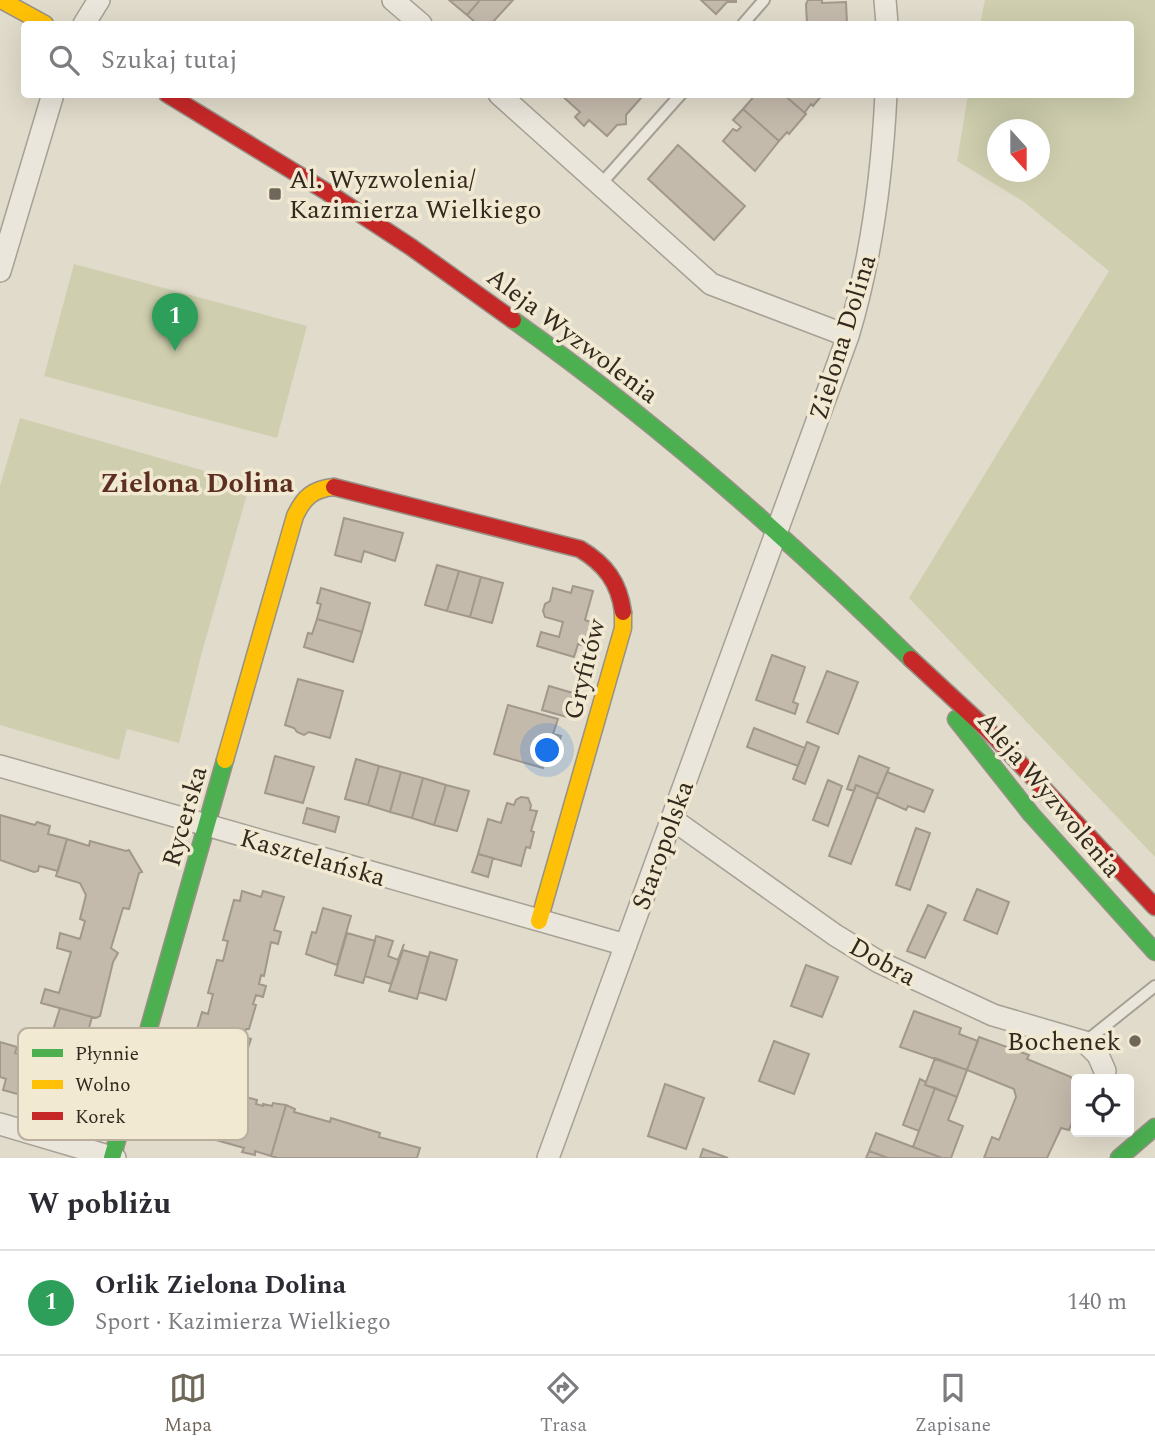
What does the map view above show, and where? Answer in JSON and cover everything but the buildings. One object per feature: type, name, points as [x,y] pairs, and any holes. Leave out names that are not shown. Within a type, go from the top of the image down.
[{"type":"street","points":[[1,0],[40,21]]},
{"type":"street","points":[[86,21],[99,0]]},
{"type":"street","points":[[393,0],[418,21]]},
{"type":"street","points":[[885,0],[887,21]]},
{"type":"street","points":[[0,271],[52,98]]},
{"type":"street","name":"Aleja Wyzwolenia","points":[[174,98],[327,192],[472,289],[604,387],[778,532],[845,594],[993,735],[1155,907]]},
{"type":"street","points":[[503,98],[711,284],[848,336]]},
{"type":"street","name":"Zielona Dolina","points":[[778,532],[860,296],[875,220],[886,98]]},
{"type":"street","name":"Gryfitów","points":[[311,492],[339,487],[580,549],[602,563],[614,579],[624,612],[623,628],[539,920]]},
{"type":"street","name":"Rycerska","points":[[150,1028],[295,516],[302,501],[311,492]]},
{"type":"street","name":"Staropolska","points":[[548,1158],[761,572],[778,532]]},
{"type":"street","name":"Aleja Wyzwolenia","points":[[914,662],[977,748],[1031,814],[1155,952]]},
{"type":"street","name":"Kasztelańska","points":[[0,766],[626,945]]},
{"type":"street","name":"Dobra","points":[[672,819],[835,935],[879,962],[993,1014],[1085,1042]]},
{"type":"street","points":[[1085,1042],[1098,1055],[1105,1071]]},
{"type":"street","points":[[0,1124],[18,1129]]},
{"type":"street","points":[[1119,1158],[1155,1127]]},
{"type":"street","points":[[53,1140],[113,1158]]},
{"type":"street","name":"Rycerska","points":[[113,1158],[118,1140]]},
{"type":"lane","points":[[746,21],[764,0]]},
{"type":"lane","points":[[600,186],[677,98]]},
{"type":"lane","points":[[1085,1042],[1155,986]]},
{"type":"green space","points":[[985,0],[1155,0],[1155,857],[909,598],[1109,271],[1024,202],[991,182],[1050,182],[1050,119],[987,119],[987,179],[957,161],[968,98],[1134,98],[1134,21],[981,21]]},
{"type":"green space","points":[[74,264],[307,326],[277,438],[44,376]]},
{"type":"green space","points":[[20,418],[250,484],[179,743],[127,729],[119,760],[0,725],[0,486]]},
{"type":"traffic: fast","points":[[513,320],[618,398],[718,481],[816,568],[911,659]]},
{"type":"traffic: fast","points":[[956,719],[1031,814],[1155,952]]},
{"type":"traffic: fast","points":[[149,1028],[225,760]]},
{"type":"traffic: fast","points":[[1119,1158],[1155,1127]]},
{"type":"traffic: fast","points":[[112,1158],[117,1140]]},
{"type":"traffic: slow","points":[[1,0],[40,21]]},
{"type":"traffic: slow","points":[[225,760],[295,516],[310,495],[334,487]]},
{"type":"traffic: slow","points":[[539,921],[623,628],[623,612]]},
{"type":"traffic: jam","points":[[174,98],[327,192],[411,247],[513,320]]},
{"type":"traffic: jam","points":[[334,487],[580,549],[597,561],[609,575],[618,592],[623,612]]},
{"type":"traffic: jam","points":[[911,659],[993,735],[1155,907]]},
{"type":"place","name":"Al. Wyzwolenia/ Kazimierza Wielkiego","points":[[275,194]]},
{"type":"place","name":"Orlik Zielona Dolina","points":[[175,351]]},
{"type":"place","name":"Bochenek","points":[[1135,1041]]},
{"type":"district","name":"Zielona Dolina","points":[[197,482]]}]
